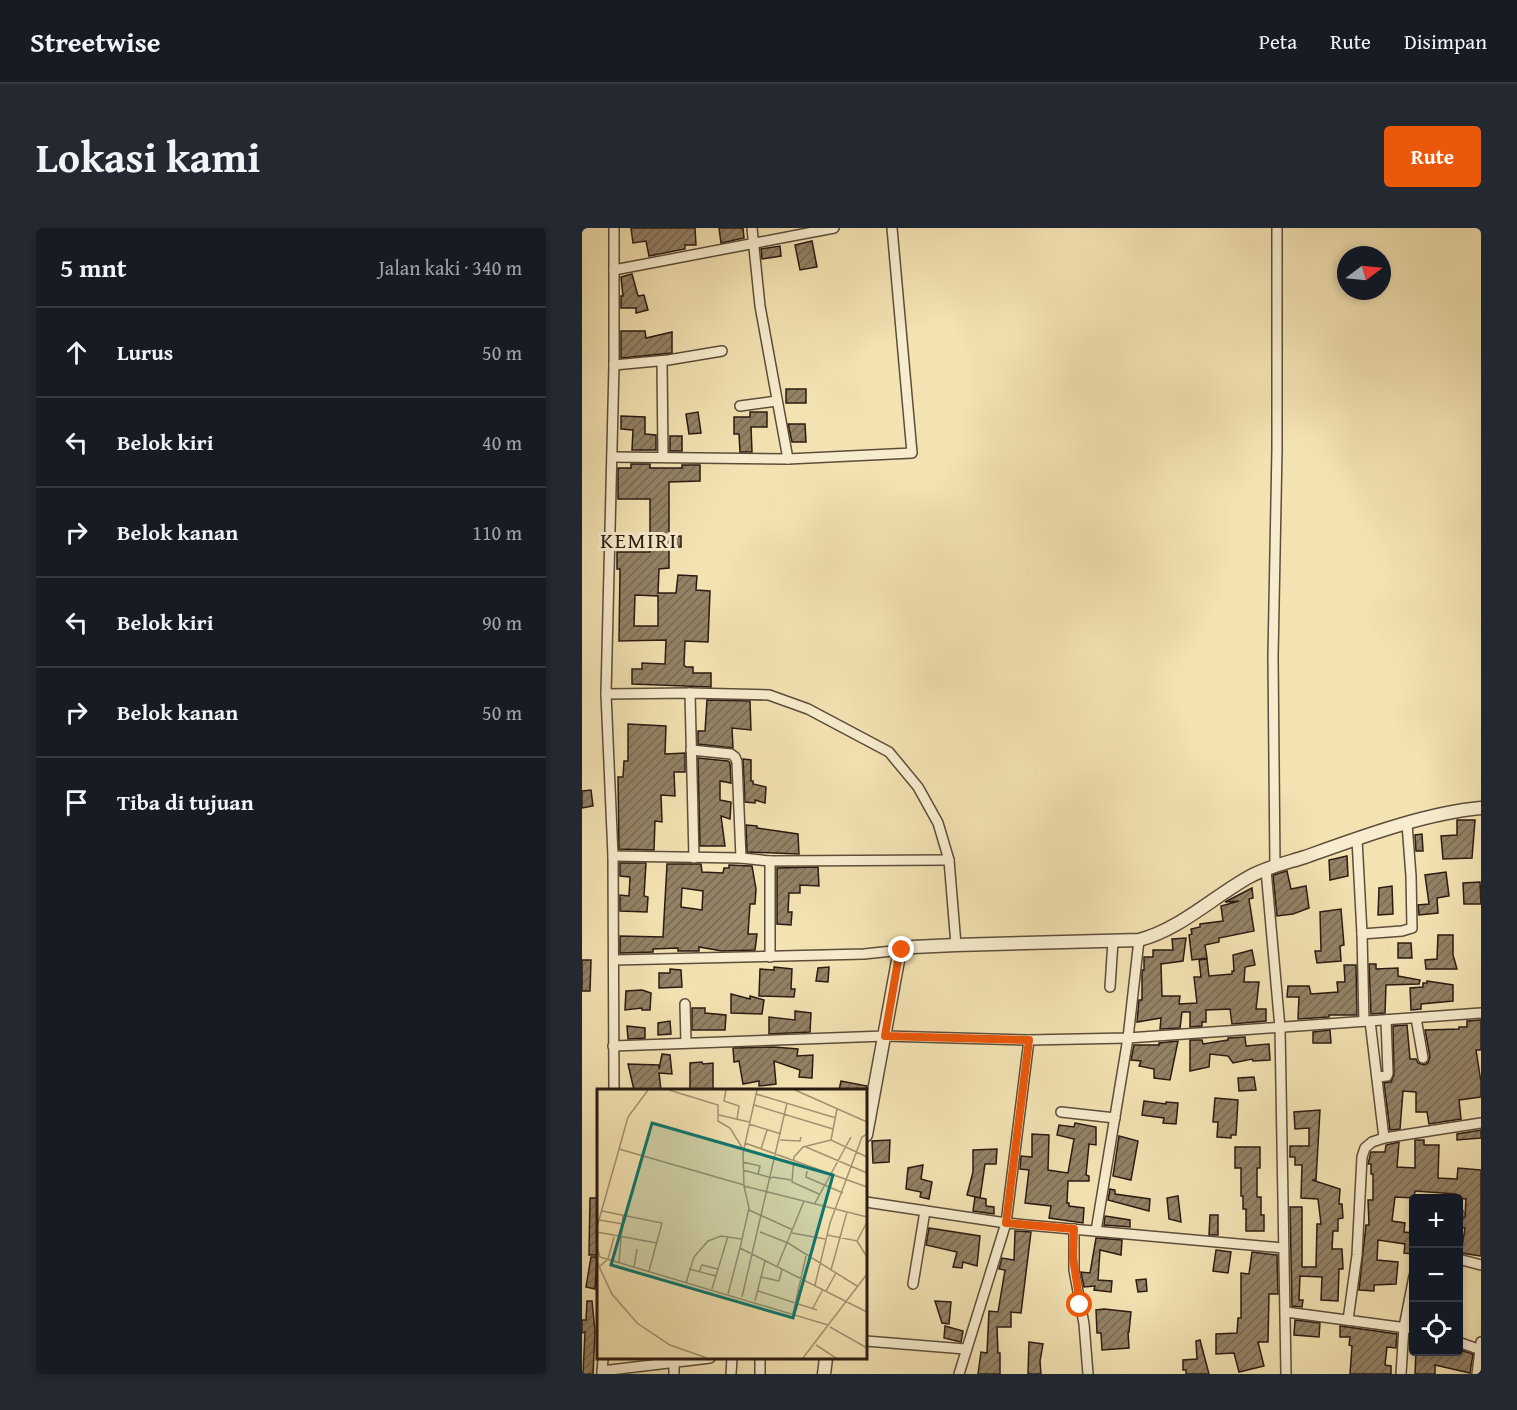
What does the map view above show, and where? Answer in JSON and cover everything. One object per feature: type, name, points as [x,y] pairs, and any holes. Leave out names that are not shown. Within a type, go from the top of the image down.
[{"type":"street","points":[[614,228],[614,365],[606,694],[613,856],[614,1089]]},
{"type":"street","points":[[752,228],[760,306],[788,459]]},
{"type":"street","points":[[614,270],[834,228]]},
{"type":"street","points":[[612,457],[788,459],[912,453],[892,228]]},
{"type":"street","points":[[1277,228],[1277,449],[1270,868],[1280,1028],[1286,1374]]},
{"type":"street","points":[[614,365],[662,361],[722,351]]},
{"type":"street","points":[[662,361],[663,457]]},
{"type":"street","points":[[740,406],[777,402]]},
{"type":"street","points":[[690,693],[694,858]]},
{"type":"street","points":[[606,694],[769,695],[808,709],[889,752],[930,805],[938,823],[949,860],[956,945]]},
{"type":"street","points":[[691,750],[731,754],[735,757],[741,858]]},
{"type":"street","points":[[614,960],[864,954],[956,945],[1138,940],[1164,931],[1238,883],[1270,868],[1357,839],[1480,805]]},
{"type":"street","points":[[1362,934],[1412,928],[1407,824]]},
{"type":"street","points":[[1357,839],[1367,1021],[1377,1077],[1384,1138]]},
{"type":"street","points":[[613,856],[741,858],[770,861],[949,860]]},
{"type":"street","points":[[770,861],[770,957]]},
{"type":"street","points":[[1096,1231],[1128,1038],[1138,940]]},
{"type":"street","points":[[1110,987],[1113,941]]},
{"type":"street","points":[[867,1120],[899,955],[902,950]]},
{"type":"street","points":[[685,1004],[686,1043]]},
{"type":"street","points":[[613,1046],[885,1036],[1029,1040],[1128,1038],[1481,1014]]},
{"type":"street","points":[[1416,1018],[1423,1058]]},
{"type":"street","points":[[1377,1077],[1387,1076],[1388,1073],[1386,1020]]},
{"type":"street","points":[[959,1374],[1006,1223],[1029,1040]]},
{"type":"street","points":[[1061,1112],[1115,1118]]},
{"type":"street","points":[[1348,1320],[1357,1255],[1362,1157],[1365,1148],[1372,1142],[1384,1138],[1481,1123]]},
{"type":"street","points":[[867,1202],[1006,1223],[1283,1248]]},
{"type":"street","points":[[913,1284],[925,1211]]},
{"type":"street","points":[[1074,1229],[1074,1270],[1084,1324],[1088,1374]]},
{"type":"street","points":[[1463,1260],[1481,1265]]},
{"type":"street","points":[[1286,1312],[1409,1328],[1401,1374]]},
{"type":"street","points":[[867,1341],[965,1349]]},
{"type":"street","points":[[1463,1343],[1481,1347],[1477,1374]]},
{"type":"street","points":[[602,1372],[692,1359]]},
{"type":"street","points":[[731,1374],[732,1359]]},
{"type":"street","points":[[824,1374],[826,1359]]},
{"type":"street","points":[[674,1360],[674,1374]]},
{"type":"building","points":[[631,228],[695,228],[696,245],[685,245],[685,249],[649,256],[646,241],[633,243]]},
{"type":"building","points":[[719,228],[743,228],[744,238],[721,243]]},
{"type":"building","points":[[812,241],[817,267],[800,270],[795,245]]},
{"type":"building","points":[[780,246],[781,256],[762,259],[761,249]]},
{"type":"building","points":[[632,274],[638,296],[644,295],[648,310],[636,313],[636,308],[621,308],[621,296],[623,296],[621,277]]},
{"type":"building","points":[[621,331],[645,331],[646,338],[672,332],[672,353],[621,358]]},
{"type":"building","points":[[786,389],[806,389],[806,403],[786,403]]},
{"type":"building","points":[[698,412],[701,433],[689,434],[686,414]]},
{"type":"building","points":[[750,412],[767,412],[767,427],[751,427],[752,452],[740,452],[739,434],[734,434],[734,417],[750,417]]},
{"type":"building","points":[[621,416],[645,417],[645,434],[656,435],[656,450],[632,450],[633,430],[621,429]]},
{"type":"building","points":[[788,424],[805,424],[806,442],[792,442]]},
{"type":"building","points":[[670,436],[682,436],[682,451],[670,451]]},
{"type":"building","points":[[631,464],[650,464],[650,468],[682,468],[682,465],[700,465],[700,481],[669,482],[669,537],[681,536],[681,547],[669,547],[669,568],[659,569],[658,593],[676,593],[678,575],[697,576],[696,590],[710,591],[708,642],[685,641],[684,665],[693,667],[693,673],[711,673],[711,687],[632,684],[632,669],[642,669],[642,663],[665,664],[666,640],[619,641],[620,569],[617,569],[617,552],[650,552],[650,499],[618,499],[618,468],[631,468]],"holes":[[[635,595],[658,596],[658,626],[634,626]]]},
{"type":"building","points":[[707,700],[750,701],[751,730],[732,728],[733,748],[698,744],[698,731],[705,731]]},
{"type":"building","points":[[628,724],[666,726],[665,754],[685,753],[685,772],[674,772],[675,796],[661,795],[662,822],[655,821],[654,850],[619,849],[618,777],[623,777],[624,761],[628,761]]},
{"type":"building","points":[[698,758],[730,763],[731,783],[720,781],[720,800],[731,802],[730,819],[721,816],[725,846],[700,846]]},
{"type":"building","points":[[743,759],[751,760],[753,784],[766,787],[765,803],[755,800],[755,803],[745,802]]},
{"type":"building","points":[[591,790],[593,806],[582,808],[582,791]]},
{"type":"building","points":[[1457,820],[1475,820],[1472,858],[1443,859],[1441,836],[1457,835]]},
{"type":"building","points":[[746,825],[798,834],[799,854],[747,852]]},
{"type":"building","points":[[1422,834],[1423,851],[1416,851],[1415,835]]},
{"type":"building","points":[[1347,856],[1348,876],[1330,880],[1329,860]]},
{"type":"building","points":[[620,863],[646,863],[644,896],[648,897],[647,912],[620,911],[620,895],[629,896],[630,877],[620,876]]},
{"type":"building","points":[[667,864],[701,864],[702,872],[723,873],[724,868],[729,868],[729,865],[752,866],[756,889],[755,904],[750,904],[748,934],[757,934],[755,950],[722,951],[699,947],[699,951],[678,951],[678,948],[653,949],[653,952],[620,953],[620,936],[663,937]],"holes":[[[682,888],[703,891],[702,910],[681,907]]]},
{"type":"building","points":[[818,867],[819,886],[800,885],[800,893],[789,893],[788,912],[792,912],[791,925],[777,924],[777,868]]},
{"type":"building","points":[[1287,871],[1291,889],[1306,886],[1309,908],[1293,914],[1277,916],[1273,875]]},
{"type":"building","points":[[1446,872],[1449,896],[1437,898],[1438,913],[1419,915],[1418,905],[1429,904],[1425,875]]},
{"type":"building","points":[[1480,882],[1481,904],[1464,904],[1463,883]]},
{"type":"building","points":[[1392,886],[1393,914],[1378,915],[1379,888]]},
{"type":"building","points":[[1252,888],[1253,898],[1249,899],[1254,931],[1219,938],[1219,942],[1205,945],[1207,958],[1192,960],[1189,935],[1192,934],[1191,929],[1200,927],[1200,924],[1223,921],[1221,906],[1239,901],[1225,902]]},
{"type":"building","points":[[1341,909],[1344,945],[1340,946],[1341,961],[1317,963],[1315,951],[1321,951],[1320,912]]},
{"type":"building","points":[[1438,935],[1453,935],[1453,955],[1457,969],[1426,969],[1425,960],[1437,959]]},
{"type":"building","points":[[1186,938],[1183,961],[1161,964],[1162,996],[1180,996],[1179,1004],[1197,1003],[1194,977],[1201,977],[1199,960],[1207,959],[1209,976],[1232,974],[1234,971],[1233,955],[1252,950],[1255,965],[1245,967],[1244,982],[1259,982],[1256,1009],[1266,1009],[1266,1021],[1232,1024],[1230,1009],[1206,1010],[1206,1022],[1202,1022],[1202,1026],[1190,1027],[1190,1012],[1182,1012],[1180,1028],[1160,1029],[1161,1018],[1137,1022],[1139,1000],[1142,1000],[1144,957],[1153,957],[1153,950],[1173,950],[1172,939]]},
{"type":"building","points":[[1398,943],[1411,943],[1412,958],[1398,958]]},
{"type":"building","points":[[582,960],[591,960],[590,991],[582,991]]},
{"type":"building","points":[[1369,964],[1376,964],[1376,969],[1398,968],[1398,976],[1420,980],[1419,984],[1386,985],[1385,1013],[1371,1014]]},
{"type":"building","points":[[1344,965],[1356,965],[1357,1015],[1329,1015],[1329,1017],[1298,1019],[1299,997],[1287,997],[1288,986],[1309,986],[1311,994],[1338,992],[1337,982],[1345,982]]},
{"type":"building","points":[[774,967],[792,969],[791,989],[795,989],[794,997],[759,996],[760,969],[774,970]]},
{"type":"building","points":[[829,967],[828,982],[816,981],[818,968]]},
{"type":"building","points":[[670,969],[681,970],[682,987],[659,988],[659,973],[670,973]]},
{"type":"building","points":[[1427,981],[1453,985],[1453,1001],[1421,1004],[1421,1009],[1411,1010],[1410,988],[1423,987],[1423,983]]},
{"type":"building","points":[[642,990],[651,993],[650,1010],[642,1010],[642,1008],[625,1010],[626,991]]},
{"type":"building","points":[[731,994],[764,1000],[762,1014],[731,1013]]},
{"type":"building","points":[[692,1008],[705,1008],[705,1013],[726,1015],[725,1030],[692,1030]]},
{"type":"building","points":[[795,1011],[811,1013],[810,1032],[769,1034],[769,1017],[795,1020]]},
{"type":"building","points":[[1481,1020],[1481,1050],[1476,1050],[1481,1097],[1459,1100],[1461,1119],[1429,1124],[1427,1112],[1416,1112],[1416,1092],[1403,1091],[1400,1129],[1390,1130],[1384,1083],[1391,1082],[1394,1075],[1393,1026],[1407,1025],[1410,1059],[1416,1059],[1418,1063],[1424,1065],[1428,1063],[1430,1057],[1425,1030],[1459,1029],[1459,1027],[1467,1027],[1467,1021]]},
{"type":"building","points":[[670,1021],[671,1034],[658,1035],[658,1023]]},
{"type":"building","points":[[627,1026],[645,1028],[645,1038],[628,1039]]},
{"type":"building","points":[[1330,1030],[1331,1043],[1313,1043],[1313,1032]]},
{"type":"building","points":[[1245,1037],[1246,1046],[1269,1044],[1270,1060],[1253,1061],[1252,1059],[1233,1063],[1228,1056],[1210,1054],[1209,1067],[1190,1071],[1190,1040],[1202,1040],[1203,1044],[1228,1040],[1228,1038]]},
{"type":"building","points":[[1178,1041],[1170,1080],[1154,1078],[1154,1069],[1139,1066],[1141,1061],[1131,1060],[1134,1045],[1159,1045],[1159,1043]]},
{"type":"building","points":[[733,1048],[798,1049],[797,1056],[813,1055],[812,1078],[799,1077],[800,1070],[774,1061],[776,1084],[759,1086],[759,1081],[743,1084],[739,1061],[734,1062]]},
{"type":"building","points":[[662,1054],[670,1055],[672,1074],[659,1073],[661,1089],[634,1089],[628,1064],[659,1065],[659,1069]]},
{"type":"building","points":[[690,1063],[713,1063],[713,1089],[690,1089]]},
{"type":"building","points":[[1254,1077],[1256,1090],[1239,1091],[1238,1078]]},
{"type":"building","points":[[841,1081],[867,1086],[866,1089],[839,1089]]},
{"type":"building","points":[[1215,1098],[1238,1100],[1236,1135],[1231,1135],[1231,1138],[1217,1137],[1218,1122],[1213,1122]]},
{"type":"building","points":[[1144,1101],[1178,1103],[1176,1124],[1163,1123],[1164,1118],[1142,1115]]},
{"type":"building","points":[[1320,1110],[1316,1180],[1312,1180],[1340,1189],[1339,1204],[1342,1204],[1343,1218],[1338,1219],[1338,1231],[1333,1231],[1332,1249],[1342,1249],[1343,1269],[1339,1269],[1338,1301],[1321,1300],[1322,1277],[1300,1276],[1299,1300],[1303,1300],[1302,1307],[1292,1306],[1290,1207],[1302,1207],[1302,1267],[1316,1267],[1317,1224],[1321,1224],[1318,1199],[1301,1198],[1302,1165],[1295,1165],[1295,1157],[1290,1157],[1290,1146],[1309,1146],[1309,1128],[1295,1129],[1294,1112]]},
{"type":"building","points":[[1075,1123],[1096,1127],[1096,1145],[1089,1144],[1086,1175],[1089,1176],[1089,1181],[1068,1181],[1067,1203],[1069,1206],[1084,1208],[1083,1223],[1049,1218],[1051,1206],[1025,1203],[1029,1170],[1020,1169],[1021,1156],[1032,1157],[1032,1134],[1049,1135],[1048,1170],[1068,1173],[1074,1139],[1057,1135],[1059,1125],[1074,1127]]},
{"type":"building","points":[[1481,1130],[1481,1138],[1457,1140],[1457,1134]]},
{"type":"building","points":[[1119,1136],[1138,1141],[1131,1180],[1113,1176]]},
{"type":"building","points":[[890,1140],[889,1162],[873,1163],[872,1141]]},
{"type":"building","points":[[1415,1140],[1424,1140],[1424,1145],[1439,1145],[1438,1178],[1457,1179],[1458,1168],[1481,1170],[1481,1256],[1463,1253],[1465,1228],[1463,1228],[1463,1218],[1466,1199],[1463,1199],[1463,1194],[1415,1191],[1415,1194],[1409,1194],[1409,1198],[1395,1197],[1392,1221],[1405,1223],[1404,1232],[1409,1233],[1409,1254],[1404,1253],[1405,1244],[1378,1240],[1377,1260],[1398,1262],[1396,1284],[1374,1285],[1374,1291],[1359,1290],[1366,1225],[1369,1225],[1368,1200],[1373,1200],[1373,1174],[1371,1174],[1371,1164],[1368,1164],[1371,1152],[1385,1152],[1386,1145],[1399,1142],[1397,1167],[1415,1168]]},
{"type":"building","points":[[1235,1147],[1260,1147],[1257,1197],[1261,1197],[1264,1231],[1246,1231],[1246,1209],[1243,1209],[1243,1196],[1241,1196],[1241,1168],[1235,1168]]},
{"type":"building","points":[[997,1149],[996,1164],[985,1164],[980,1198],[967,1195],[973,1172],[973,1150]]},
{"type":"building","points":[[923,1165],[921,1179],[932,1182],[929,1199],[920,1197],[921,1192],[906,1189],[908,1168]]},
{"type":"building","points":[[1110,1189],[1115,1190],[1115,1194],[1150,1199],[1149,1211],[1108,1200]]},
{"type":"building","points":[[1178,1196],[1181,1222],[1169,1219],[1167,1198]]},
{"type":"building","points":[[975,1197],[986,1199],[986,1206],[994,1207],[994,1214],[973,1211]]},
{"type":"building","points":[[590,1198],[597,1198],[597,1255],[589,1255]]},
{"type":"building","points":[[1210,1215],[1218,1215],[1218,1235],[1209,1235]]},
{"type":"building","points":[[1105,1216],[1130,1220],[1130,1227],[1104,1225]]},
{"type":"building","points":[[929,1228],[980,1236],[977,1266],[963,1262],[962,1268],[953,1267],[957,1252],[926,1245]]},
{"type":"building","points":[[1015,1231],[1031,1232],[1021,1313],[1011,1312],[1011,1327],[997,1327],[1000,1374],[978,1374],[981,1352],[987,1353],[989,1311],[998,1312],[1005,1270],[999,1269],[1002,1258],[1014,1260]]},
{"type":"building","points":[[1096,1238],[1122,1240],[1121,1255],[1100,1250],[1098,1280],[1112,1281],[1111,1292],[1094,1290],[1095,1286],[1084,1287],[1081,1272],[1090,1273]]},
{"type":"building","points":[[1216,1250],[1231,1252],[1228,1273],[1213,1271]]},
{"type":"building","points":[[1252,1252],[1277,1255],[1278,1294],[1269,1294],[1268,1342],[1258,1342],[1264,1366],[1239,1372],[1234,1353],[1216,1354],[1216,1334],[1237,1333],[1238,1318],[1241,1318],[1241,1273],[1249,1274]]},
{"type":"building","points":[[591,1257],[597,1257],[595,1289],[586,1287]]},
{"type":"building","points":[[1146,1279],[1147,1291],[1138,1292],[1136,1280]]},
{"type":"building","points":[[587,1301],[592,1301],[595,1331],[593,1374],[583,1374],[585,1332],[582,1333],[582,1320],[586,1320]]},
{"type":"building","points":[[935,1301],[951,1302],[949,1324],[942,1323]]},
{"type":"building","points":[[1096,1310],[1131,1312],[1128,1332],[1129,1348],[1102,1350],[1101,1333],[1097,1333]]},
{"type":"building","points":[[1295,1320],[1320,1323],[1319,1337],[1294,1335]]},
{"type":"building","points":[[945,1326],[963,1331],[961,1342],[944,1338]]},
{"type":"building","points":[[1340,1326],[1397,1334],[1396,1348],[1387,1347],[1385,1365],[1391,1366],[1391,1374],[1350,1374],[1352,1346],[1349,1345],[1350,1337],[1340,1337]]},
{"type":"building","points":[[1200,1340],[1209,1374],[1186,1374],[1186,1370],[1183,1370],[1183,1360],[1197,1359],[1196,1341]]},
{"type":"building","points":[[1029,1342],[1043,1344],[1040,1361],[1041,1374],[1028,1374]]},
{"type":"building","points":[[1463,1351],[1473,1354],[1470,1373],[1435,1365],[1435,1374],[1415,1374],[1416,1356],[1463,1356]]},
{"type":"district","name":"KEMIRI","points":[[639,540]]},
{"type":"route","points":[[902,950],[899,955],[885,1036],[1029,1040],[1006,1223],[1074,1229],[1074,1270],[1080,1305]]}]
